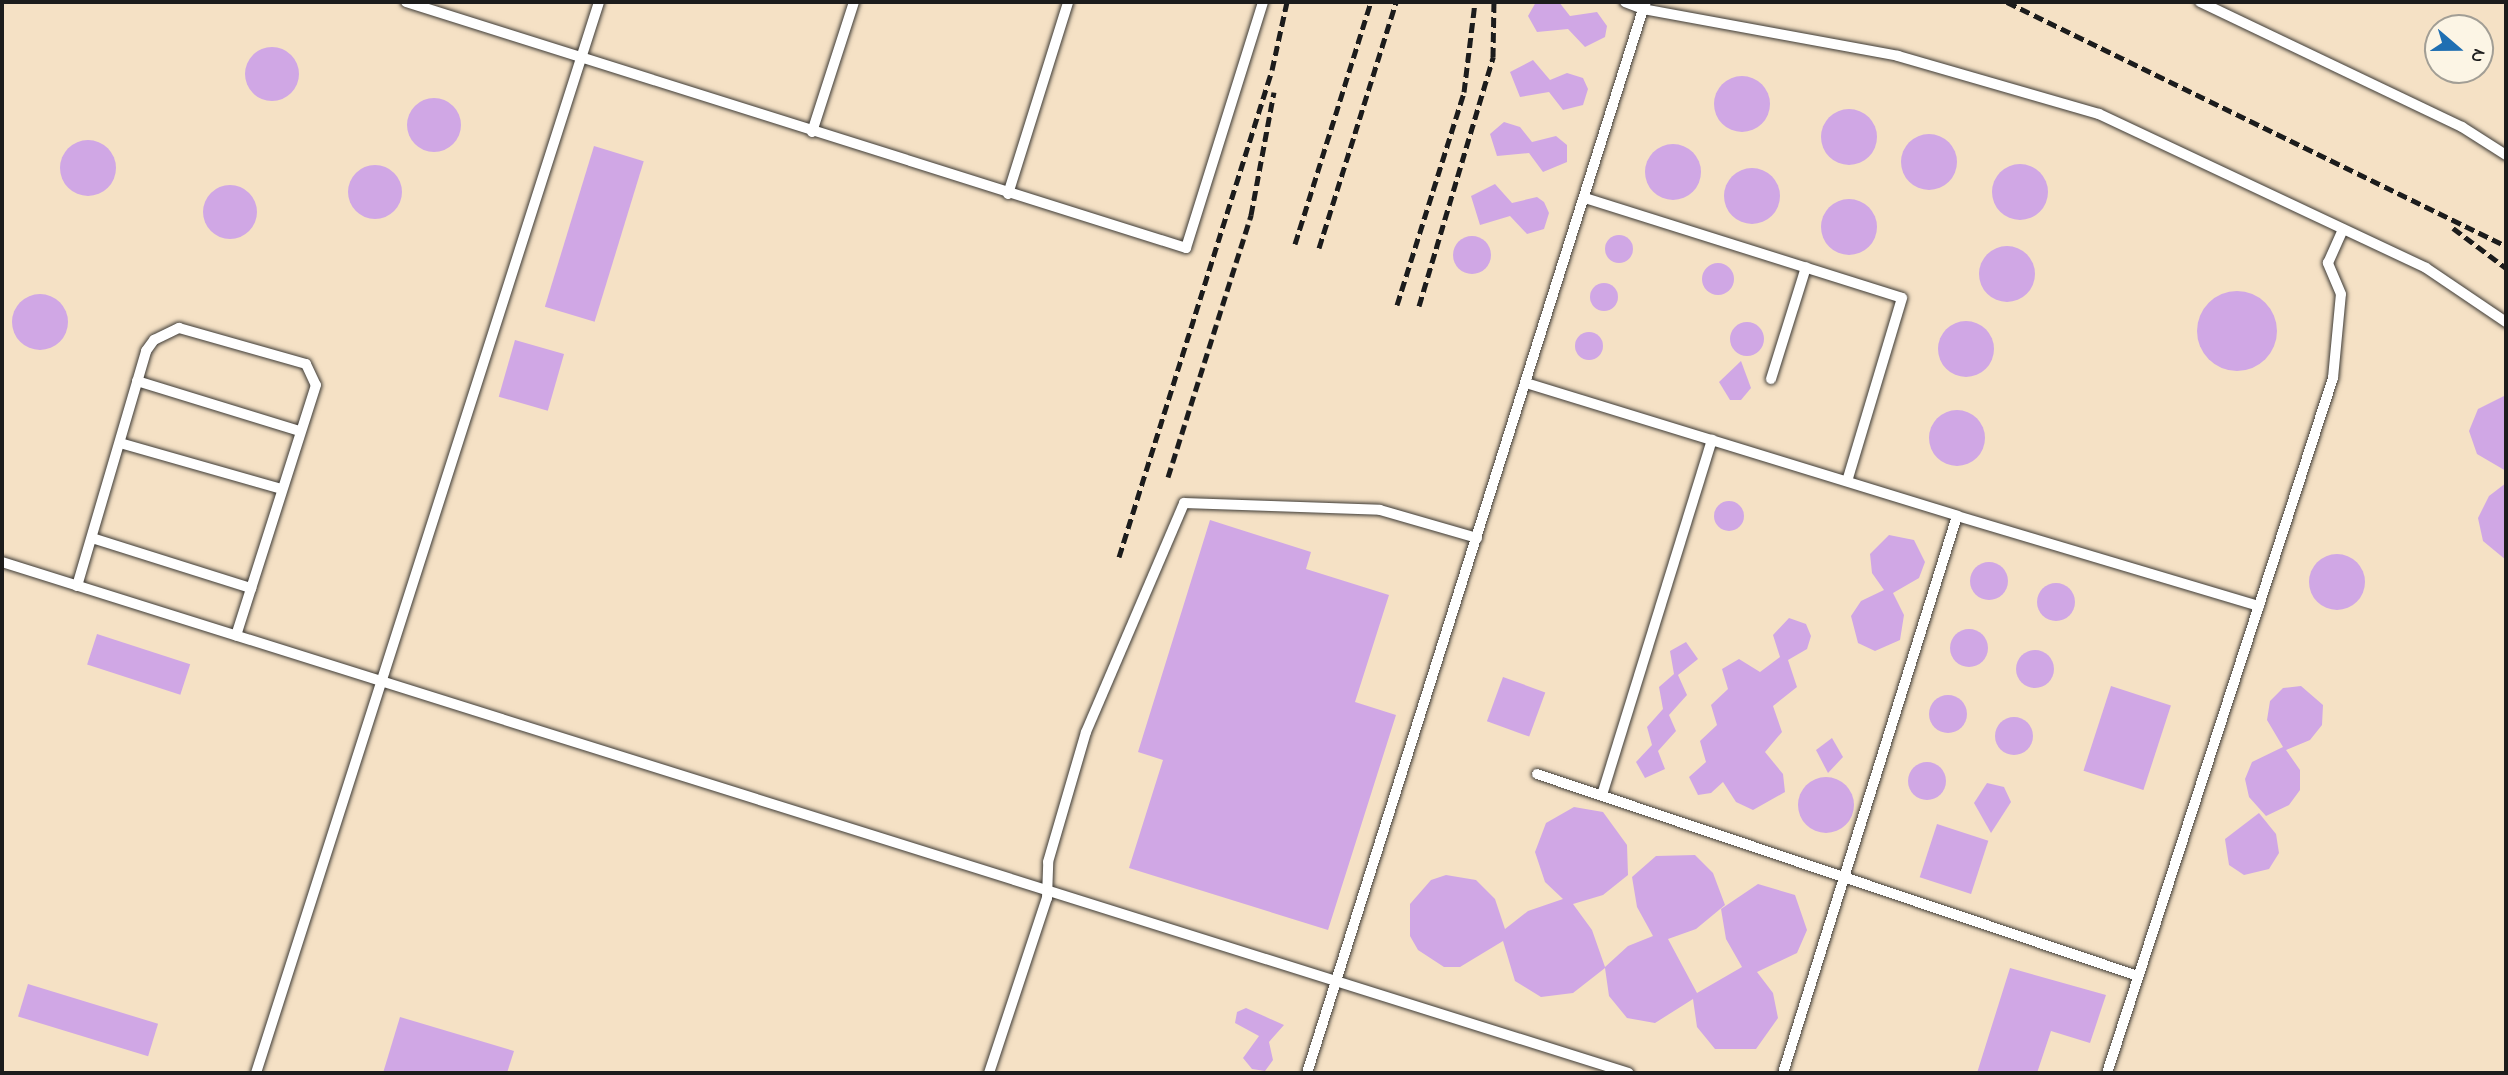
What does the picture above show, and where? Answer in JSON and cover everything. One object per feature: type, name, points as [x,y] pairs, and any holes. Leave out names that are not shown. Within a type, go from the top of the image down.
[{"type":"lane","points":[[406,2],[1185,248],[1263,2]]},
{"type":"lane","points":[[256,1073],[599,2]]},
{"type":"lane","points":[[812,132],[854,2]]},
{"type":"lane","points":[[1008,194],[1068,2]]},
{"type":"lane","points":[[1625,2],[1982,77],[2099,114],[2426,268],[2506,322]]},
{"type":"lane","points":[[2200,2],[2213,5],[2462,127],[2506,155]]},
{"type":"lane","points":[[1307,1073],[1645,5]]},
{"type":"lane","points":[[1585,198],[1902,298],[1847,481]]},
{"type":"lane","points":[[2107,1073],[2333,378],[2341,294],[2328,263],[2343,229]]},
{"type":"lane","points":[[1771,379],[1805,267]]},
{"type":"lane","points":[[78,586],[146,351],[165,330],[268,353],[314,372],[316,385],[236,636]]},
{"type":"lane","points":[[137,381],[300,431]]},
{"type":"lane","points":[[1526,383],[2259,606]]},
{"type":"lane","points":[[1602,795],[1712,440]]},
{"type":"lane","points":[[120,443],[282,489]]},
{"type":"lane","points":[[989,1073],[1047,893],[1048,862],[1086,732],[1184,503],[1380,510],[1477,538]]},
{"type":"lane","points":[[1783,1073],[1957,516]]},
{"type":"lane","points":[[92,538],[251,588]]},
{"type":"lane","points":[[2,562],[1047,893],[1629,1073]]},
{"type":"lane","points":[[1537,774],[2138,976]]},
{"type":"building","points":[[1536,2],[1559,2],[1570,16],[1597,12],[1607,26],[1605,37],[1585,47],[1568,29],[1537,32],[1528,16]]},
{"type":"building","points":[[272,47],[291,55],[299,74],[291,93],[272,101],[253,93],[245,74],[253,55]]},
{"type":"building","points":[[1533,60],[1550,80],[1567,73],[1583,78],[1588,89],[1583,105],[1563,110],[1549,92],[1520,97],[1510,72]]},
{"type":"building","points":[[1742,76],[1753,78],[1762,84],[1768,93],[1768,115],[1762,124],[1753,130],[1742,132],[1731,130],[1722,124],[1716,115],[1714,104],[1716,93],[1722,84],[1731,78]]},
{"type":"building","points":[[434,98],[453,106],[461,125],[453,144],[434,152],[415,144],[407,125],[415,106]]},
{"type":"building","points":[[1849,109],[1860,111],[1869,117],[1875,126],[1875,148],[1869,157],[1860,163],[1849,165],[1838,163],[1829,157],[1823,148],[1821,137],[1823,126],[1829,117],[1838,111]]},
{"type":"building","points":[[1504,122],[1520,127],[1532,142],[1556,136],[1567,145],[1567,162],[1543,172],[1529,153],[1497,156],[1490,134]]},
{"type":"building","points":[[1929,134],[1940,136],[1949,142],[1955,151],[1955,173],[1949,182],[1940,188],[1929,190],[1918,188],[1909,182],[1903,173],[1901,162],[1903,151],[1909,142],[1918,136]]},
{"type":"building","points":[[88,140],[99,142],[108,148],[114,157],[114,179],[108,188],[99,194],[88,196],[77,194],[68,188],[62,179],[60,168],[62,157],[68,148],[77,142]]},
{"type":"building","points":[[1673,144],[1684,146],[1693,152],[1699,161],[1699,183],[1693,192],[1684,198],[1673,200],[1662,198],[1653,192],[1647,183],[1645,172],[1647,161],[1653,152],[1662,146]]},
{"type":"building","points":[[594,146],[644,161],[595,322],[545,307]]},
{"type":"building","points":[[2020,164],[2031,166],[2040,172],[2046,181],[2046,203],[2040,212],[2031,218],[2020,220],[2009,218],[2000,212],[1994,203],[1992,192],[1994,181],[2000,172],[2009,166]]},
{"type":"building","points":[[375,165],[394,173],[402,192],[394,211],[375,219],[356,211],[348,192],[356,173]]},
{"type":"building","points":[[1752,168],[1763,170],[1772,176],[1778,185],[1778,207],[1772,216],[1763,222],[1752,224],[1741,222],[1732,216],[1726,207],[1724,196],[1726,185],[1732,176],[1741,170]]},
{"type":"building","points":[[1495,184],[1512,203],[1537,197],[1544,202],[1549,213],[1544,229],[1527,234],[1510,216],[1480,225],[1471,196]]},
{"type":"building","points":[[230,185],[249,193],[257,212],[249,231],[230,239],[211,231],[203,212],[211,193]]},
{"type":"building","points":[[1849,199],[1860,201],[1869,207],[1875,216],[1875,238],[1869,247],[1860,253],[1849,255],[1838,253],[1829,247],[1823,238],[1821,227],[1823,216],[1829,207],[1838,201]]},
{"type":"building","points":[[1619,235],[1629,239],[1633,249],[1629,259],[1619,263],[1609,259],[1605,249],[1609,239]]},
{"type":"building","points":[[1472,236],[1485,242],[1491,255],[1485,268],[1472,274],[1459,268],[1453,255],[1459,242]]},
{"type":"building","points":[[2007,246],[2018,248],[2027,254],[2033,263],[2033,285],[2027,294],[2018,300],[2007,302],[1996,300],[1987,294],[1981,285],[1979,274],[1981,263],[1987,254],[1996,248]]},
{"type":"building","points":[[1718,263],[1729,268],[1734,279],[1729,290],[1718,295],[1707,290],[1702,279],[1707,268]]},
{"type":"building","points":[[1604,283],[1614,287],[1618,297],[1614,307],[1604,311],[1594,307],[1590,297],[1594,287]]},
{"type":"building","points":[[2229,291],[2245,291],[2266,302],[2277,323],[2277,339],[2266,360],[2245,371],[2229,371],[2215,365],[2203,353],[2197,339],[2197,323],[2203,309],[2215,297]]},
{"type":"building","points":[[35,294],[45,294],[60,302],[66,311],[66,333],[60,342],[45,350],[35,350],[17,338],[12,327],[12,317],[24,299]]},
{"type":"building","points":[[1966,321],[1977,323],[1986,329],[1992,338],[1992,360],[1986,369],[1977,375],[1966,377],[1955,375],[1946,369],[1940,360],[1938,349],[1940,338],[1946,329],[1955,323]]},
{"type":"building","points":[[1747,322],[1759,327],[1764,339],[1759,351],[1747,356],[1735,351],[1730,339],[1735,327]]},
{"type":"building","points":[[1589,332],[1599,336],[1603,346],[1599,356],[1589,360],[1579,356],[1575,346],[1579,336]]},
{"type":"building","points":[[515,340],[564,354],[548,411],[499,397]]},
{"type":"building","points":[[1741,361],[1751,388],[1741,400],[1730,400],[1719,382]]},
{"type":"building","points":[[2506,395],[2506,471],[2477,454],[2469,431],[2478,409]]},
{"type":"building","points":[[1957,410],[1968,412],[1977,418],[1983,427],[1983,449],[1977,458],[1968,464],[1957,466],[1946,464],[1937,458],[1931,449],[1929,438],[1931,427],[1937,418],[1946,412]]},
{"type":"building","points":[[2506,483],[2506,560],[2483,541],[2478,518],[2489,496]]},
{"type":"building","points":[[1729,501],[1735,502],[1743,510],[1743,522],[1735,530],[1729,531],[1723,530],[1715,522],[1714,516],[1715,510],[1723,502]]},
{"type":"building","points":[[1210,520],[1311,552],[1306,569],[1389,595],[1355,702],[1396,715],[1328,930],[1129,868],[1163,760],[1138,752]]},
{"type":"building","points":[[1889,535],[1914,540],[1925,562],[1919,578],[1893,593],[1904,615],[1900,640],[1875,651],[1858,643],[1851,616],[1861,601],[1884,590],[1872,573],[1870,554]]},
{"type":"building","points":[[2331,554],[2343,554],[2353,558],[2361,566],[2365,582],[2361,598],[2353,606],[2343,610],[2331,610],[2321,606],[2313,598],[2309,588],[2309,576],[2313,566],[2321,558]]},
{"type":"building","points":[[1989,562],[2002,568],[2008,581],[2002,594],[1989,600],[1976,594],[1970,581],[1976,568]]},
{"type":"building","points":[[2056,583],[2069,589],[2075,602],[2069,615],[2056,621],[2043,615],[2037,602],[2043,589]]},
{"type":"building","points":[[1789,618],[1806,624],[1811,636],[1807,649],[1788,660],[1797,687],[1773,706],[1782,732],[1765,752],[1783,774],[1785,792],[1753,810],[1736,802],[1723,782],[1711,793],[1698,795],[1689,777],[1706,762],[1700,741],[1717,725],[1711,705],[1728,689],[1722,669],[1739,659],[1760,672],[1780,657],[1773,635]]},
{"type":"building","points":[[1969,629],[1982,635],[1988,648],[1982,661],[1969,667],[1956,661],[1950,648],[1956,635]]},
{"type":"building","points":[[97,634],[190,664],[180,695],[87,664]]},
{"type":"building","points":[[1686,642],[1698,659],[1678,675],[1687,695],[1669,715],[1676,731],[1658,751],[1665,769],[1645,778],[1636,762],[1652,745],[1647,727],[1663,709],[1659,687],[1674,674],[1670,651]]},
{"type":"building","points":[[2035,650],[2048,656],[2054,669],[2048,682],[2035,688],[2022,682],[2016,669],[2022,656]]},
{"type":"building","points":[[1503,677],[1545,692],[1529,737],[1487,721]]},
{"type":"building","points":[[2111,686],[2171,705],[2143,790],[2083,771]]},
{"type":"building","points":[[2301,686],[2323,705],[2322,725],[2310,740],[2286,750],[2300,770],[2300,790],[2289,805],[2266,816],[2249,797],[2245,779],[2252,762],[2283,747],[2267,720],[2270,701],[2283,688]]},
{"type":"building","points":[[1948,695],[1961,701],[1967,714],[1961,727],[1948,733],[1935,727],[1929,714],[1935,701]]},
{"type":"building","points":[[2014,717],[2027,723],[2033,736],[2027,749],[2014,755],[2001,749],[1995,736],[2001,723]]},
{"type":"building","points":[[1832,738],[1843,757],[1828,773],[1816,750]]},
{"type":"building","points":[[1927,762],[1940,768],[1946,781],[1940,794],[1927,800],[1914,794],[1908,781],[1914,768]]},
{"type":"building","points":[[1826,777],[1837,779],[1846,785],[1852,794],[1852,816],[1846,825],[1837,831],[1826,833],[1815,831],[1806,825],[1800,816],[1798,805],[1800,794],[1806,785],[1815,779]]},
{"type":"building","points":[[1987,783],[2004,787],[2011,802],[1991,833],[1974,803]]},
{"type":"building","points":[[1574,807],[1603,812],[1627,845],[1628,875],[1603,895],[1573,904],[1592,930],[1605,967],[1628,946],[1653,936],[1637,907],[1632,877],[1656,856],[1695,855],[1713,873],[1725,905],[1696,929],[1668,939],[1697,993],[1742,967],[1726,939],[1721,909],[1758,884],[1795,895],[1807,930],[1797,953],[1757,972],[1773,993],[1778,1018],[1756,1049],[1715,1049],[1697,1027],[1693,999],[1655,1023],[1627,1018],[1609,996],[1605,968],[1573,993],[1541,997],[1515,981],[1503,941],[1460,967],[1444,967],[1418,950],[1410,936],[1410,904],[1431,880],[1446,875],[1476,880],[1495,899],[1505,929],[1528,911],[1563,899],[1545,882],[1535,852],[1546,823]]},
{"type":"building","points":[[2259,813],[2276,834],[2279,853],[2269,869],[2244,875],[2229,865],[2225,839]]},
{"type":"building","points":[[1937,824],[1988,841],[1971,894],[1920,877]]},
{"type":"building","points":[[2010,968],[2106,995],[2090,1043],[2051,1031],[2037,1073],[1977,1073]]},
{"type":"building","points":[[28,984],[158,1024],[148,1056],[18,1017]]},
{"type":"building","points":[[1246,1008],[1284,1025],[1269,1042],[1273,1060],[1265,1071],[1252,1069],[1243,1058],[1259,1036],[1235,1023],[1237,1012]]},
{"type":"building","points":[[400,1017],[514,1051],[507,1073],[383,1073]]},
{"type":"railway","points":[[1119,557],[1272,70],[1287,2]]},
{"type":"railway","points":[[1295,244],[1371,2]]},
{"type":"railway","points":[[1319,248],[1396,2]]},
{"type":"railway","points":[[1397,305],[1464,92],[1475,2]]},
{"type":"railway","points":[[1419,306],[1493,57],[1494,2]]},
{"type":"railway","points":[[2007,2],[2506,246]]},
{"type":"railway","points":[[1168,477],[1251,215],[1274,92]]},
{"type":"railway","points":[[2453,228],[2506,268]]}]
